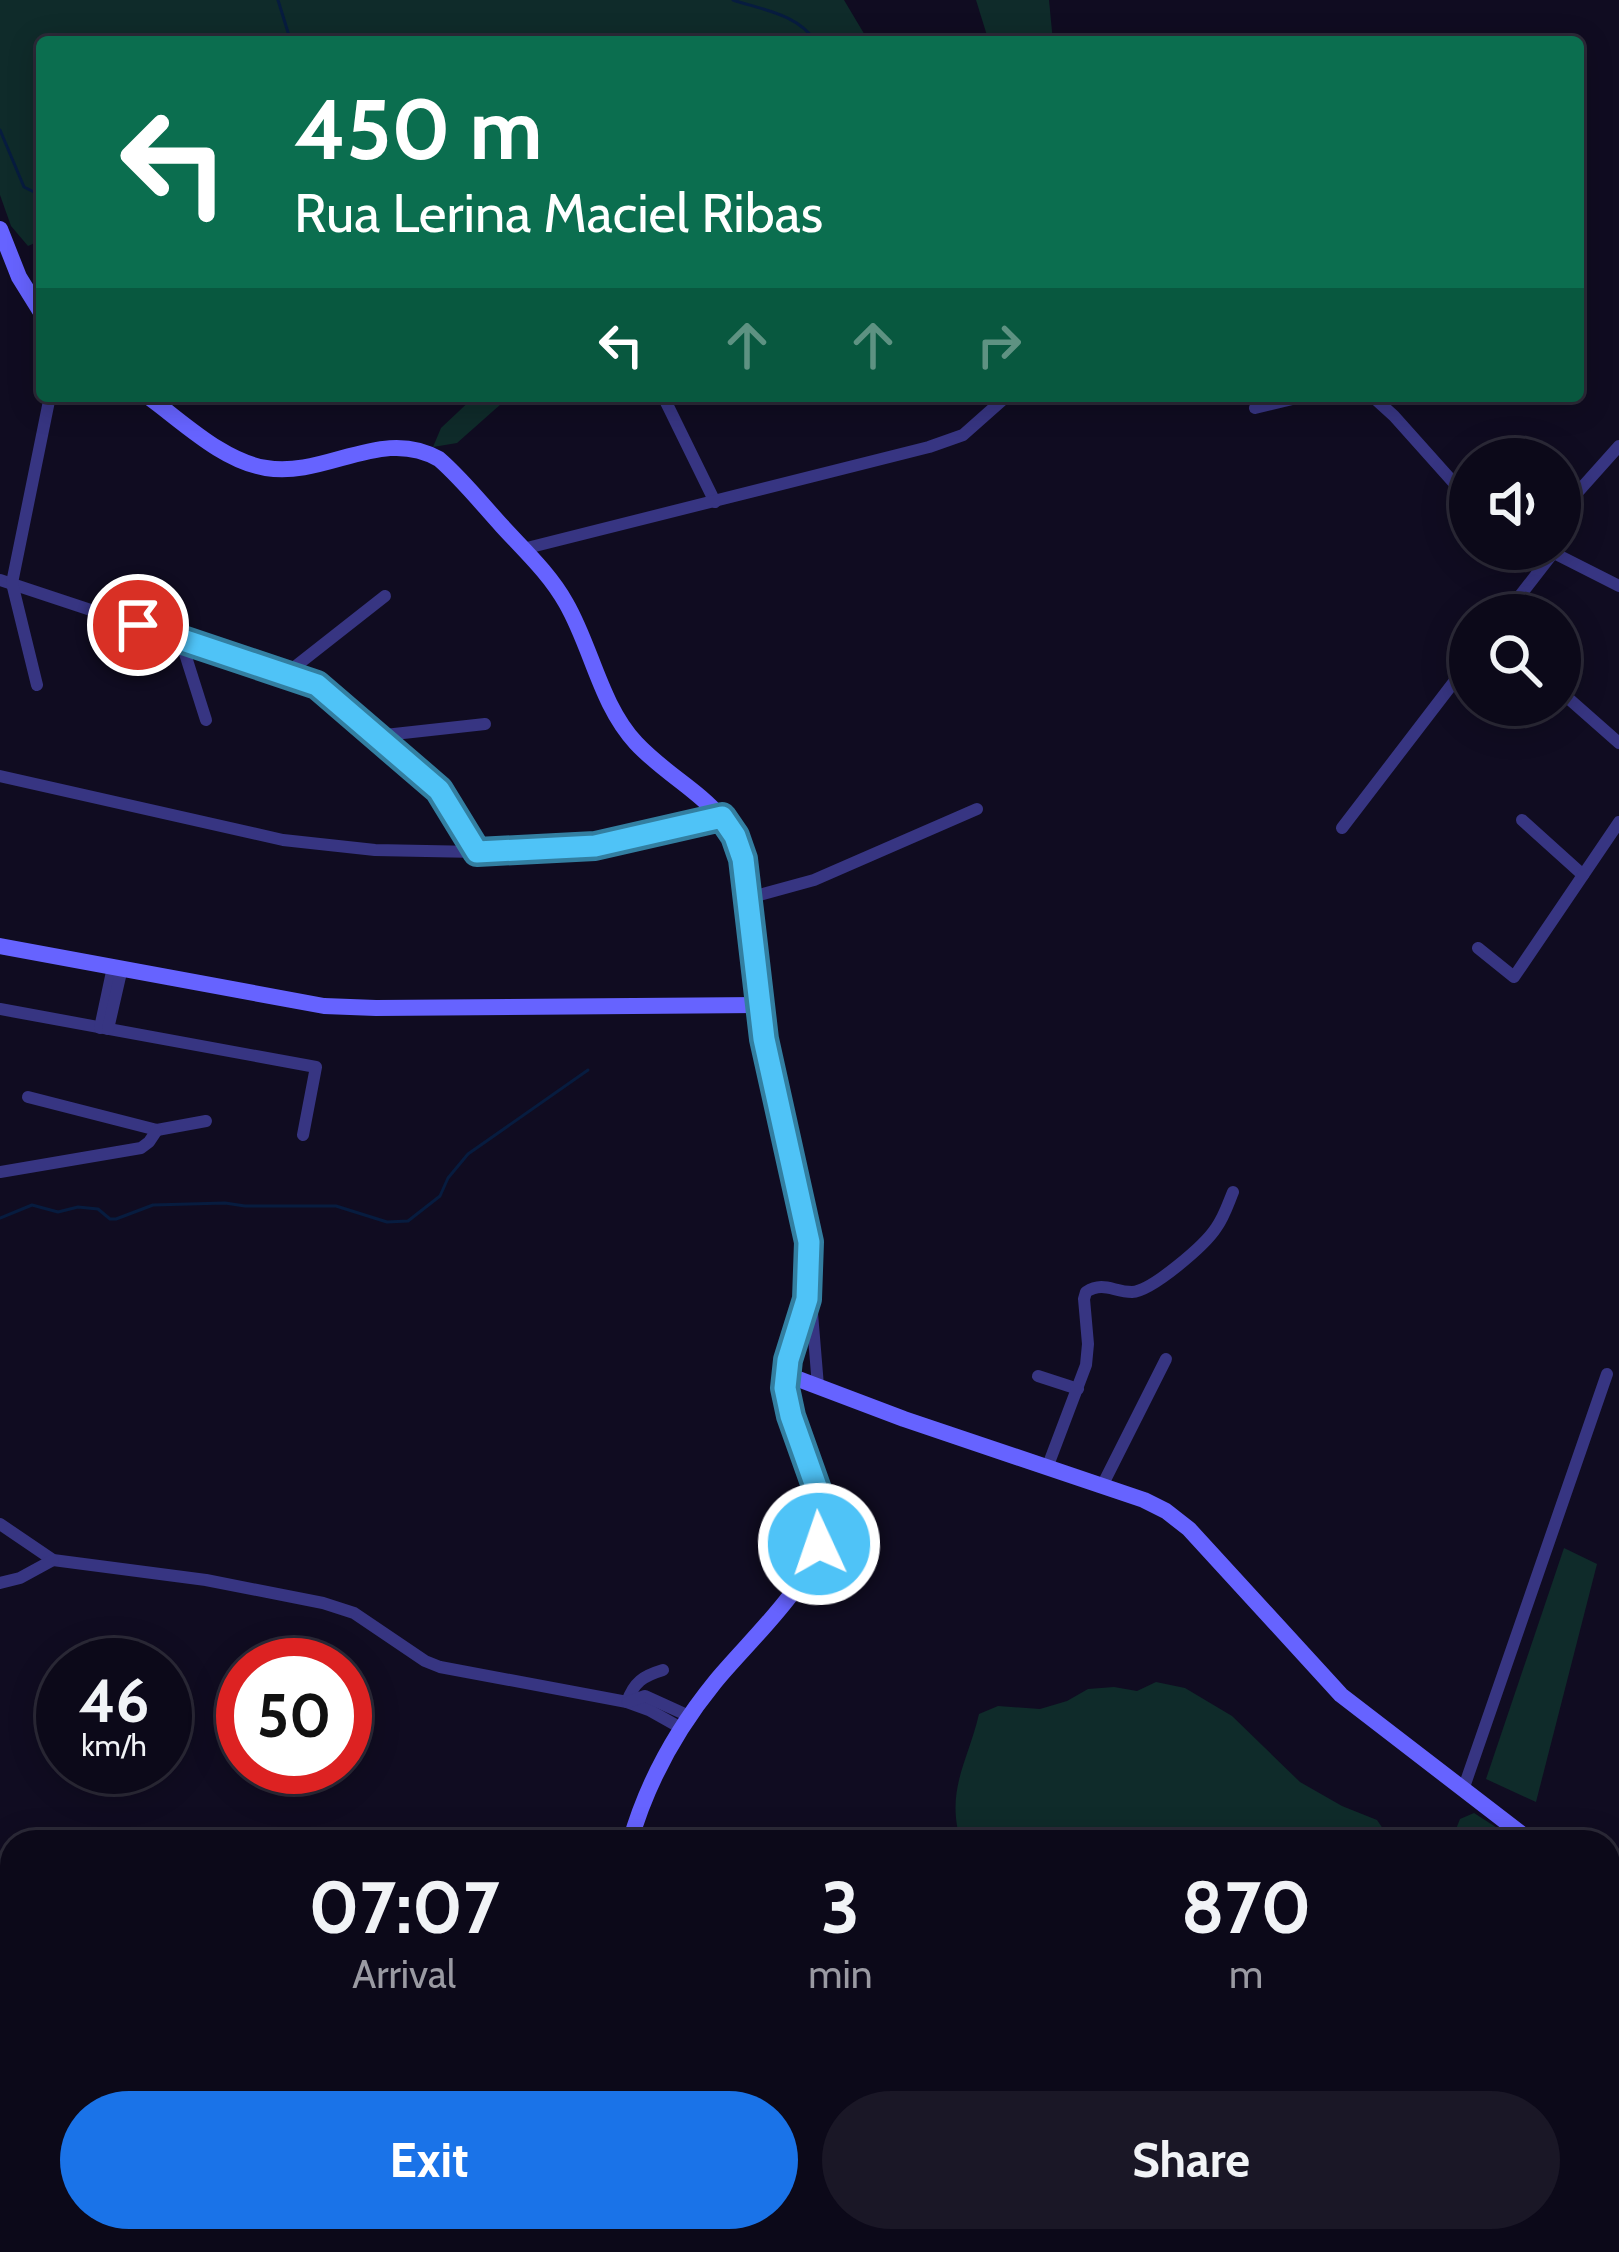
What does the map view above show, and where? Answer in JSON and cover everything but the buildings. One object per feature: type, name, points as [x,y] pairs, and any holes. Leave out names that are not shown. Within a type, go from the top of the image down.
[{"type":"main road","points":[[0,229],[36,304]]},
{"type":"main road","points":[[155,402],[221,449],[269,469],[299,468],[402,446],[426,452],[450,468],[566,602],[623,727],[722,817],[740,847],[771,1077],[807,1230],[809,1282],[785,1374],[787,1403],[818,1492],[822,1526],[803,1578],[685,1722],[654,1776],[634,1830]]},
{"type":"main road","points":[[0,946],[298,1002],[348,1007],[759,1005]]},
{"type":"main road","points":[[785,1374],[1155,1505],[1177,1518],[1327,1682],[1516,1830]]},
{"type":"street","points":[[38,686],[6,582],[49,402]]},
{"type":"street","points":[[666,402],[715,502]]},
{"type":"street","points":[[523,549],[947,442],[975,426],[1001,402]]},
{"type":"street","points":[[1255,408],[1280,402]]},
{"type":"street","points":[[1379,402],[1449,478]]},
{"type":"street","points":[[1581,489],[1619,446]]},
{"type":"street","points":[[1581,567],[1619,586]]},
{"type":"street","points":[[6,582],[317,685],[439,790],[477,852]]},
{"type":"street","points":[[287,673],[386,596]]},
{"type":"street","points":[[180,638],[206,721]]},
{"type":"street","points":[[1342,828],[1449,688]]},
{"type":"street","points":[[1581,710],[1619,743]]},
{"type":"street","points":[[376,736],[485,724]]},
{"type":"street","points":[[0,776],[283,840],[375,850],[477,852],[595,846],[722,817]]},
{"type":"street","points":[[748,898],[814,880],[976,809]]},
{"type":"street","points":[[1522,820],[1583,875]]},
{"type":"street","points":[[1478,947],[1514,977],[1619,822]]},
{"type":"street","points":[[104,1028],[118,968]]},
{"type":"street","points":[[0,1010],[316,1067],[303,1136]]},
{"type":"street","points":[[28,1097],[157,1130],[206,1121]]},
{"type":"street","points":[[0,1172],[141,1148],[157,1130]]},
{"type":"street","points":[[1047,1468],[1088,1355],[1086,1292],[1099,1286],[1136,1292],[1155,1283],[1209,1237],[1233,1192]]},
{"type":"street","points":[[809,1282],[818,1386]]},
{"type":"street","points":[[1102,1486],[1166,1359]]},
{"type":"street","points":[[1463,1790],[1607,1374]]},
{"type":"street","points":[[1038,1376],[1078,1390]]},
{"type":"street","points":[[0,1524],[52,1560],[206,1580],[322,1603],[354,1613],[440,1667],[627,1702],[645,1696],[685,1722]]},
{"type":"street","points":[[0,1583],[52,1560]]},
{"type":"street","points":[[627,1702],[635,1683],[663,1670]]},
{"type":"green space","points":[[0,0],[844,0],[865,36],[36,36],[36,243],[28,246],[11,226],[0,195]]},
{"type":"green space","points":[[976,0],[1049,0],[1052,36],[987,36]]},
{"type":"green space","points":[[469,402],[503,402],[457,443],[433,447],[441,428]]},
{"type":"green space","points":[[1564,1548],[1597,1564],[1536,1802],[1486,1779]]},
{"type":"green space","points":[[1156,1682],[1185,1688],[1232,1716],[1300,1782],[1377,1820],[1384,1830],[958,1830],[957,1791],[979,1714],[998,1706],[1040,1709],[1088,1689],[1137,1691]]},
{"type":"green space","points":[[1474,1813],[1500,1830],[1456,1830],[1460,1819]]},
{"type":"waterway","points":[[278,0],[289,36]]},
{"type":"waterway","points":[[733,0],[790,19],[811,36]]},
{"type":"waterway","points":[[0,130],[24,187],[36,193]]},
{"type":"waterway","points":[[0,1218],[32,1205],[58,1212],[98,1209],[116,1219],[153,1205],[225,1203],[336,1206],[387,1222],[408,1221],[440,1196],[468,1154],[588,1070]]},
{"type":"route","points":[[138,625],[317,685],[439,790],[477,852],[595,846],[722,817],[730,826],[743,859],[764,1039],[809,1242],[807,1299],[788,1360],[785,1388],[818,1492],[819,1544]]}]
